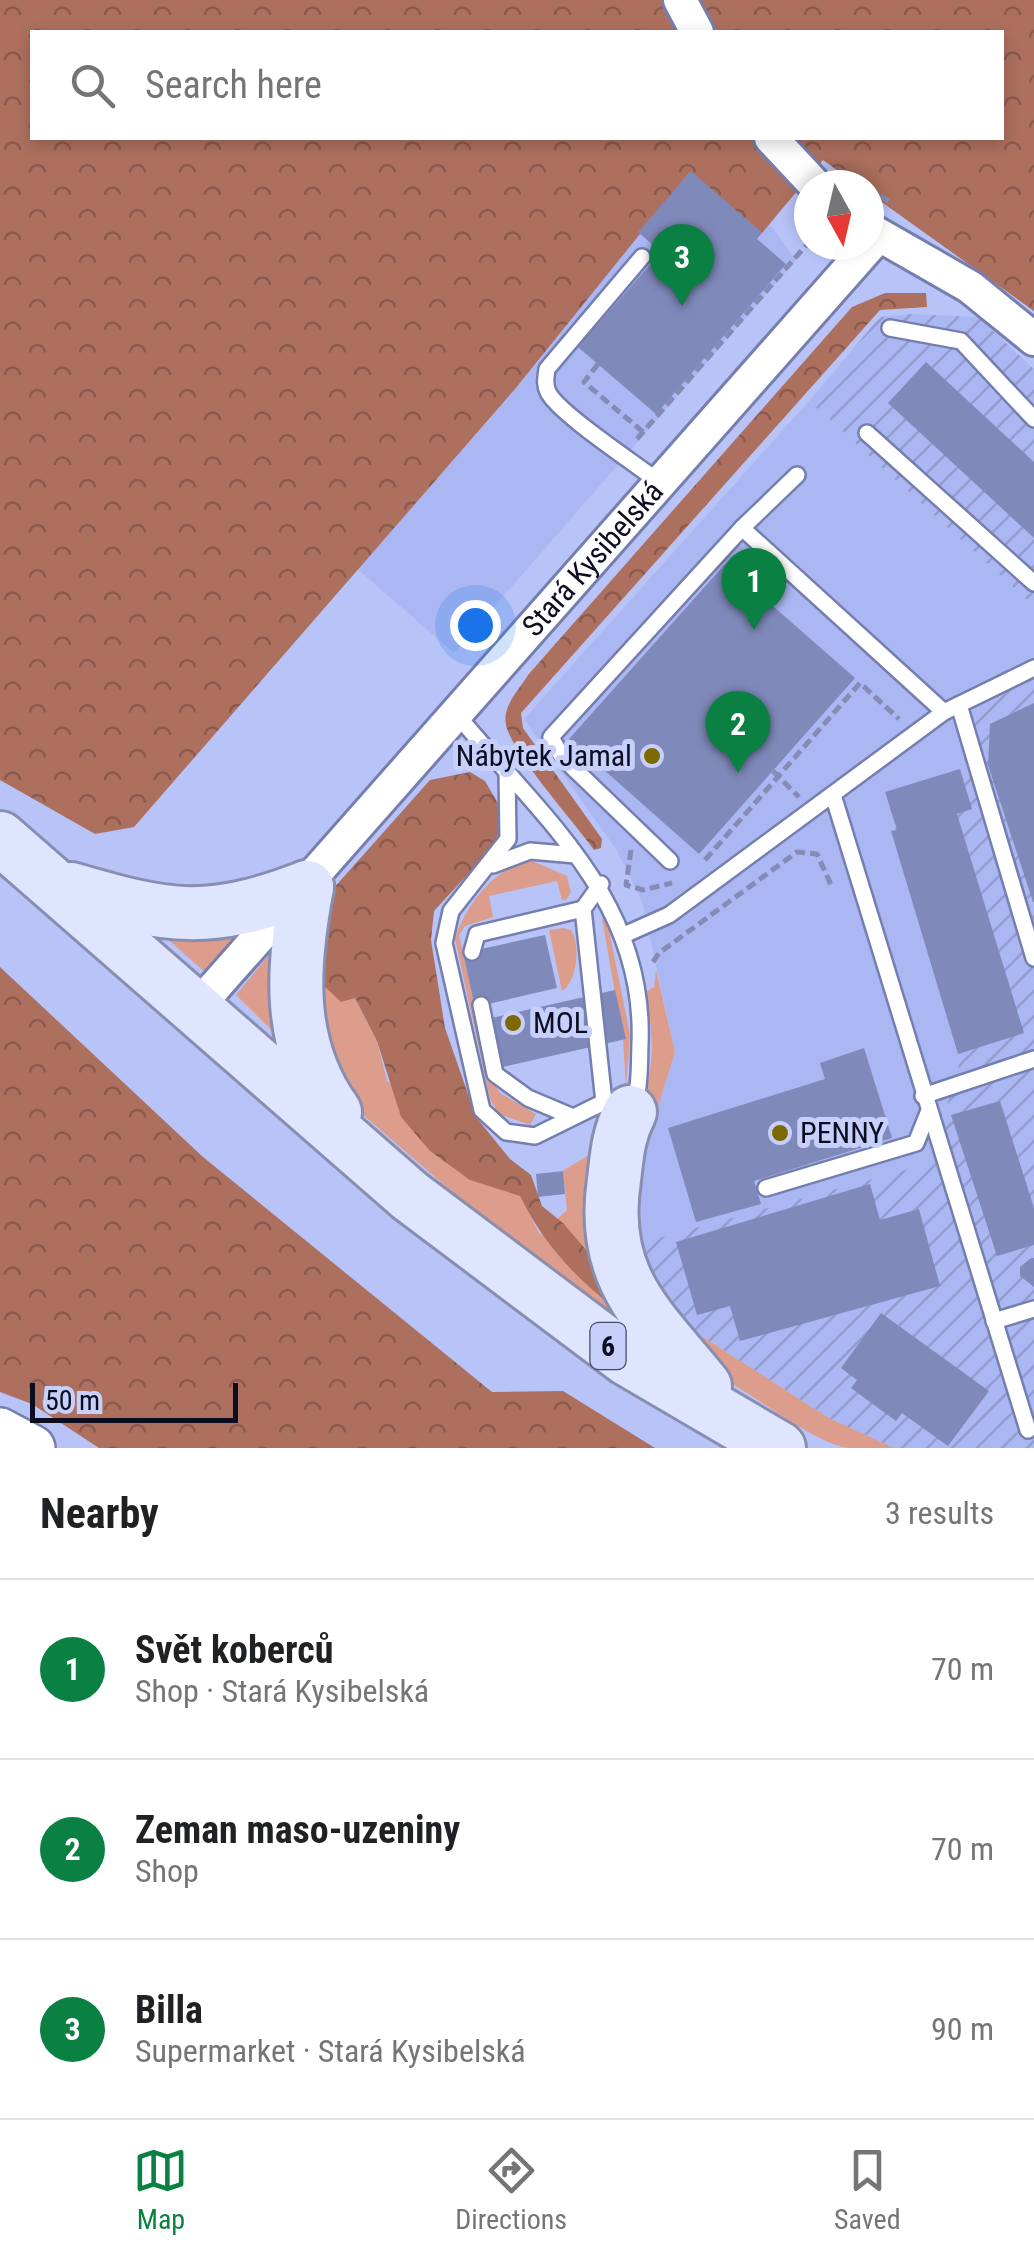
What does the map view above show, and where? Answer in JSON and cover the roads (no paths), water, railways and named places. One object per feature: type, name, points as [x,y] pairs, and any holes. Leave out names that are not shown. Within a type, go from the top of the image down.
[{"type":"main road","name":"6","points":[[0,838],[410,1196],[627,1359],[779,1448]]},
{"type":"main road","points":[[55,885],[157,914],[188,916],[266,903],[307,887]]},
{"type":"main road","points":[[307,887],[294,969],[304,1055],[331,1106],[366,1154]]},
{"type":"main road","points":[[617,1107],[619,1133],[610,1207],[622,1273],[660,1338],[734,1422]]},
{"type":"main road","points":[[0,1430],[32,1448]]},
{"type":"street","points":[[680,0],[696,30]]},
{"type":"street","points":[[773,140],[801,170]]},
{"type":"street","name":"Stará Kysibelská","points":[[884,239],[970,287],[1034,339]]},
{"type":"street","name":"Stará Kysibelská","points":[[197,1007],[458,716],[851,260]]},
{"type":"lane","points":[[642,257],[547,368],[545,384],[549,396],[659,482]]},
{"type":"lane","points":[[890,328],[960,341],[1034,419]]},
{"type":"lane","points":[[867,433],[1034,583]]},
{"type":"lane","points":[[670,860],[562,757],[552,737],[742,528],[797,475]]},
{"type":"lane","points":[[742,528],[951,708],[1034,958]]},
{"type":"lane","points":[[624,935],[669,916],[951,708],[1034,668]]},
{"type":"lane","points":[[458,716],[600,884],[624,935],[641,1021],[638,1097],[617,1107],[573,1117],[535,1136],[506,1132],[482,1110],[444,942],[451,911],[508,839],[506,774]]},
{"type":"lane","points":[[832,795],[1028,1430]]},
{"type":"lane","points":[[489,867],[530,851],[576,855]]},
{"type":"lane","points":[[600,884],[583,910],[617,1107]]},
{"type":"lane","points":[[472,952],[477,934],[583,910]]},
{"type":"lane","points":[[481,1005],[495,1074],[516,1091],[573,1117]]},
{"type":"lane","points":[[922,1096],[1034,1059]]},
{"type":"lane","points":[[766,1188],[916,1143],[928,1112]]},
{"type":"lane","points":[[994,1322],[1034,1309]]},
{"type":"place","name":"Billa","points":[[682,306]]},
{"type":"place","name":"Svět koberců","points":[[754,630]]},
{"type":"place","name":"Nábytek Jamal","points":[[652,756]]},
{"type":"place","name":"Zeman maso-uzeniny","points":[[738,773]]},
{"type":"place","name":"MOL","points":[[513,1023]]},
{"type":"place","name":"PENNY","points":[[780,1133]]}]
